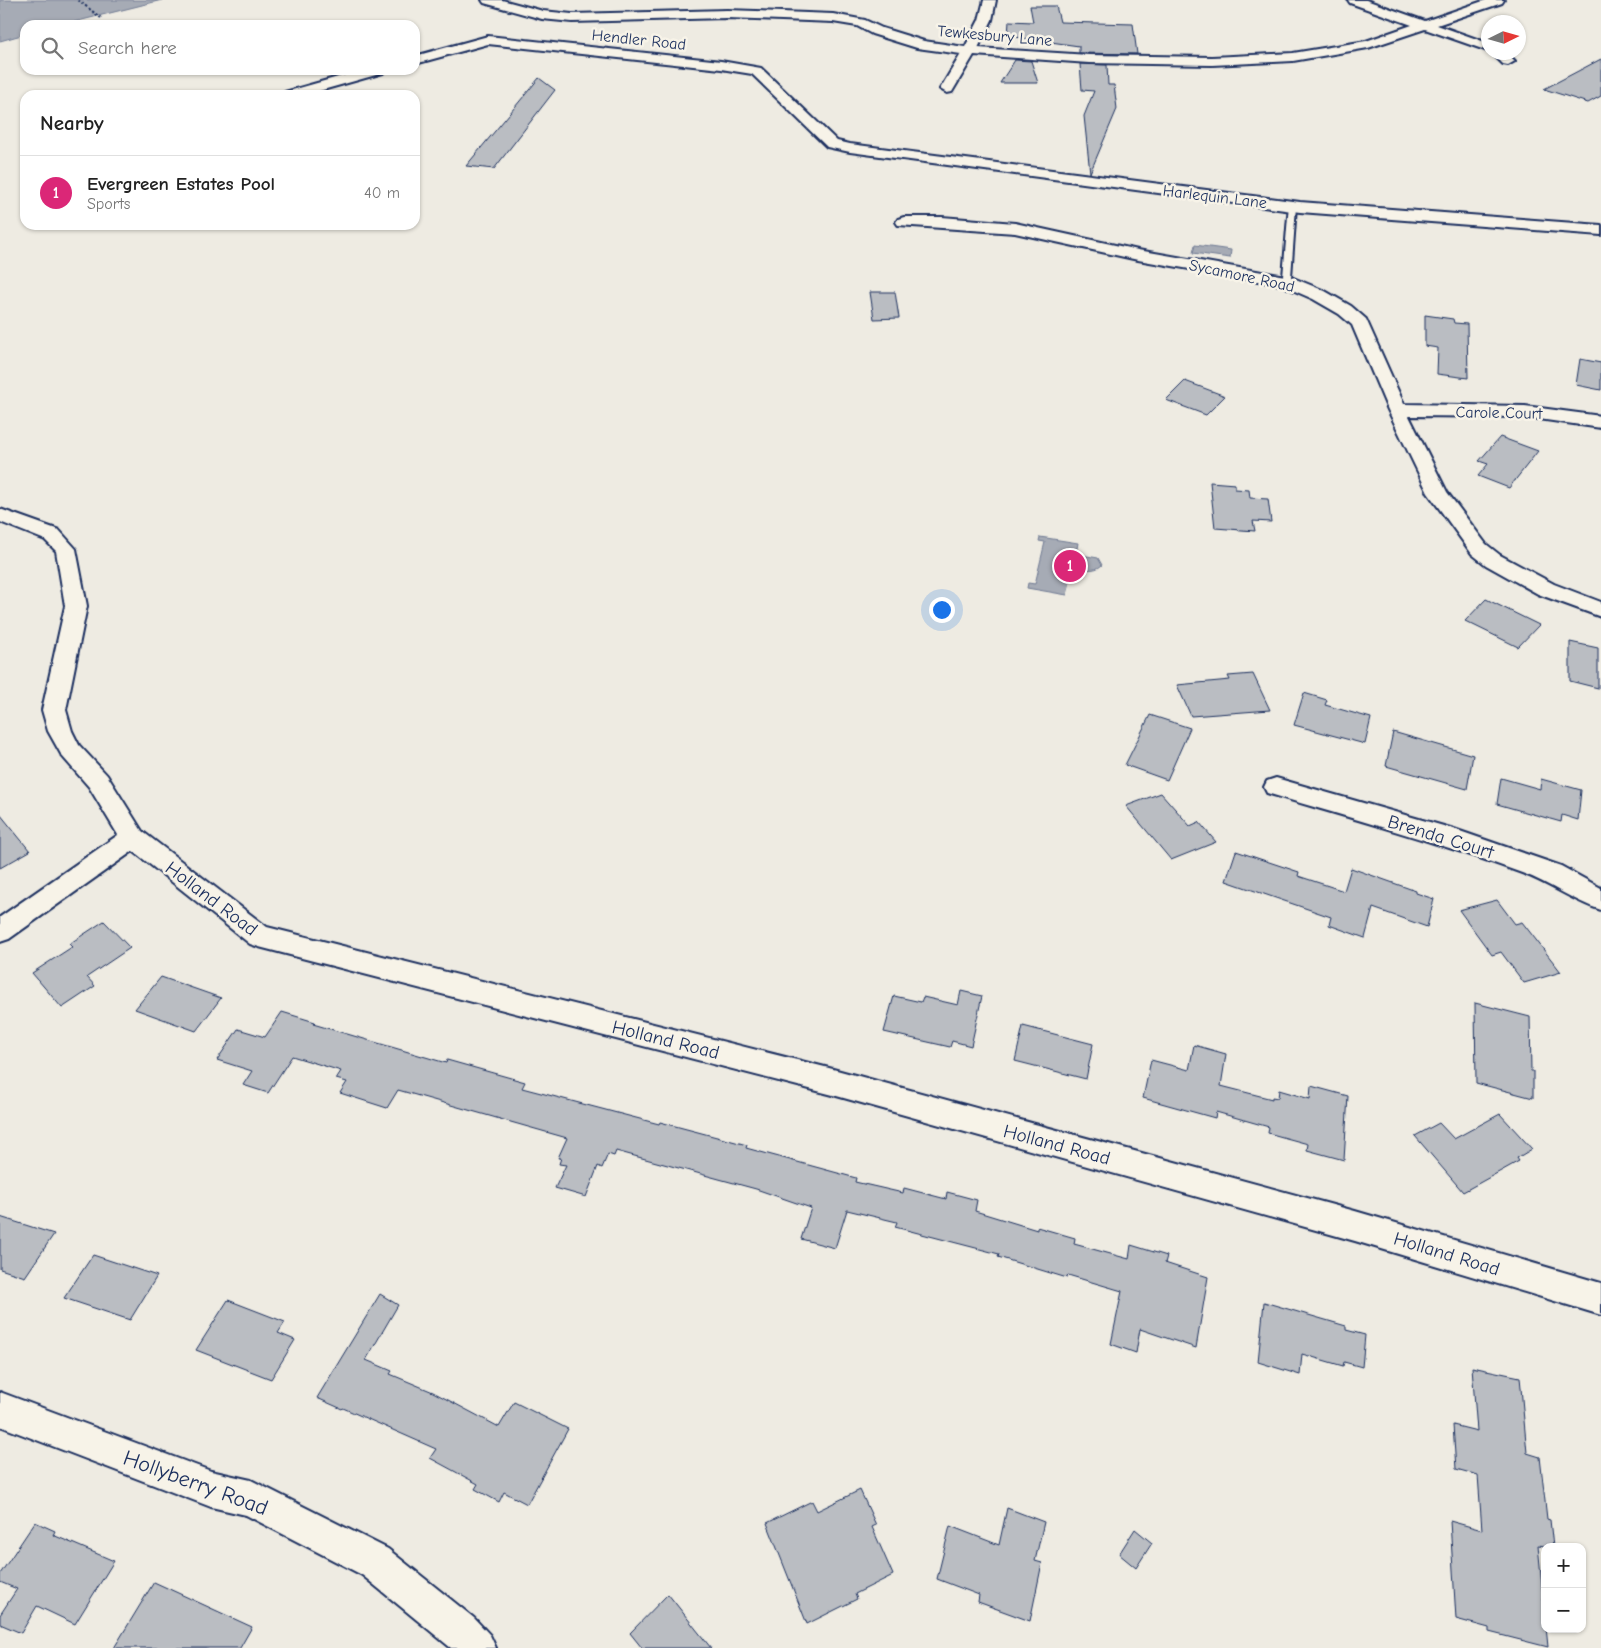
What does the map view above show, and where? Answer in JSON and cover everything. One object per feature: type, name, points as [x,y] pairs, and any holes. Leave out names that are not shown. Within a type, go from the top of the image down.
[{"type":"street","name":"Tewkesbury Lane","points":[[488,0],[542,15],[572,18],[727,14],[833,18],[861,23],[877,31],[922,45],[968,52],[1184,61],[1268,59],[1368,44],[1498,0]]},
{"type":"street","points":[[947,90],[987,13],[990,0]]},
{"type":"street","points":[[1354,0],[1481,45]]},
{"type":"street","name":"Hendler Road","points":[[420,59],[488,40],[721,65],[756,71],[832,144]]},
{"type":"street","points":[[308,90],[360,75]]},
{"type":"street","name":"Harlequin Lane","points":[[832,144],[878,152],[1292,206],[1601,230]]},
{"type":"street","name":"Sycamore Road","points":[[904,222],[942,222],[1015,228],[1138,255],[1285,281],[1319,295],[1345,310],[1360,323],[1397,410],[1438,494],[1479,550],[1546,589],[1601,610]]},
{"type":"street","name":"Carole Court","points":[[1397,410],[1530,411],[1554,413],[1601,422]]},
{"type":"street","name":"Holland Road","points":[[0,515],[52,535],[66,549],[76,606],[54,710],[60,731],[70,750],[98,781],[132,838],[260,936],[833,1082],[1355,1226],[1601,1299]]},
{"type":"street","name":"Brenda Court","points":[[1276,787],[1445,836],[1524,863],[1552,873],[1601,900]]},
{"type":"street","points":[[0,931],[132,838]]},
{"type":"street","name":"Hollyberry Road","points":[[0,1409],[211,1489],[250,1498],[258,1502],[375,1562],[461,1631],[477,1648]]},
{"type":"lane","points":[[1285,281],[1287,277],[1292,206]]},
{"type":"path","points":[[78,0],[101,18]]},
{"type":"shaded area","points":[[0,0],[162,0],[82,20],[20,20],[20,35],[0,41]]},
{"type":"shaded area","points":[[1195,245],[1231,250],[1230,258],[1193,253]]},
{"type":"shaded area","points":[[1040,537],[1078,543],[1076,554],[1098,558],[1102,565],[1096,569],[1073,567],[1067,595],[1027,588],[1028,583],[1035,584],[1045,542],[1039,541]]},
{"type":"building","points":[[1030,6],[1056,6],[1060,22],[1133,24],[1137,54],[1079,53],[1079,46],[1008,36],[1009,21],[1033,22]]},
{"type":"building","points":[[1601,59],[1601,96],[1588,103],[1544,89]]},
{"type":"building","points":[[1015,60],[1031,61],[1038,83],[1000,83]]},
{"type":"building","points":[[1080,64],[1107,65],[1108,85],[1114,85],[1117,109],[1090,173],[1084,116],[1094,91],[1082,90]]},
{"type":"building","points":[[539,78],[555,90],[494,169],[466,166]]},
{"type":"building","points":[[870,292],[895,292],[899,318],[874,319]]},
{"type":"building","points":[[1425,315],[1453,319],[1454,323],[1467,324],[1468,378],[1437,374],[1438,348],[1425,346]]},
{"type":"building","points":[[1580,359],[1601,363],[1601,390],[1576,385]]},
{"type":"building","points":[[1185,381],[1225,396],[1206,415],[1166,400]]},
{"type":"building","points":[[1500,437],[1538,451],[1509,488],[1478,476],[1488,464],[1479,461]]},
{"type":"building","points":[[1210,482],[1235,484],[1235,489],[1249,490],[1250,498],[1268,499],[1271,522],[1253,521],[1255,531],[1215,528]]},
{"type":"building","points":[[1486,599],[1539,625],[1518,647],[1465,621]]},
{"type":"building","points":[[1570,642],[1598,648],[1598,688],[1570,681]]},
{"type":"building","points":[[1253,674],[1270,710],[1191,716],[1177,685],[1230,680],[1228,676]]},
{"type":"building","points":[[1304,693],[1327,700],[1325,705],[1371,718],[1365,744],[1294,725]]},
{"type":"building","points":[[1150,715],[1190,728],[1167,780],[1125,765]]},
{"type":"building","points":[[1393,732],[1473,755],[1467,789],[1386,766]]},
{"type":"building","points":[[1501,778],[1540,789],[1541,779],[1581,790],[1578,820],[1562,815],[1561,822],[1497,804]]},
{"type":"building","points":[[1161,793],[1190,826],[1199,822],[1216,842],[1171,860],[1126,806]]},
{"type":"building","points":[[0,814],[30,851],[0,868]]},
{"type":"building","points":[[1236,851],[1299,872],[1298,876],[1344,891],[1351,868],[1416,891],[1416,893],[1434,899],[1427,927],[1373,908],[1365,938],[1329,925],[1331,917],[1226,881]]},
{"type":"building","points":[[1497,900],[1515,924],[1522,922],[1561,972],[1524,983],[1501,952],[1492,955],[1459,910]]},
{"type":"building","points":[[104,921],[130,948],[87,977],[95,986],[62,1008],[32,973],[72,947],[69,944]]},
{"type":"building","points":[[161,977],[221,998],[196,1031],[135,1009]]},
{"type":"building","points":[[961,991],[982,996],[971,1046],[952,1041],[950,1047],[884,1032],[894,996],[921,1002],[923,997],[958,1005]]},
{"type":"building","points":[[1475,1003],[1530,1017],[1533,1098],[1476,1083]]},
{"type":"building","points":[[282,1012],[315,1022],[313,1024],[446,1063],[447,1060],[525,1082],[522,1088],[747,1145],[746,1148],[856,1178],[855,1182],[903,1193],[904,1188],[946,1199],[947,1192],[977,1200],[975,1211],[1037,1230],[1037,1227],[1075,1238],[1074,1244],[1129,1259],[1131,1245],[1167,1256],[1165,1263],[1208,1277],[1196,1348],[1140,1329],[1136,1353],[1111,1344],[1122,1291],[1068,1275],[1067,1278],[998,1257],[999,1254],[895,1227],[897,1222],[847,1210],[835,1248],[801,1239],[811,1208],[756,1189],[616,1151],[614,1156],[608,1154],[602,1168],[598,1166],[586,1197],[555,1188],[566,1165],[559,1164],[561,1158],[558,1158],[567,1138],[398,1090],[387,1108],[340,1093],[347,1082],[336,1079],[341,1071],[292,1056],[268,1093],[243,1085],[252,1071],[217,1060],[238,1029],[265,1037]]},
{"type":"building","points":[[1023,1026],[1093,1044],[1086,1079],[1015,1061]]},
{"type":"building","points":[[1194,1045],[1226,1054],[1221,1086],[1272,1099],[1272,1097],[1278,1098],[1279,1090],[1310,1099],[1311,1086],[1348,1096],[1344,1160],[1307,1150],[1308,1144],[1268,1133],[1269,1127],[1216,1112],[1215,1118],[1143,1098],[1151,1060],[1189,1070]]},
{"type":"building","points":[[1500,1114],[1532,1149],[1517,1158],[1519,1161],[1463,1192],[1415,1136],[1439,1123],[1454,1139]]},
{"type":"building","points":[[0,1217],[54,1234],[25,1277],[0,1269]]},
{"type":"building","points":[[93,1255],[157,1276],[130,1320],[64,1298]]},
{"type":"building","points":[[380,1294],[398,1305],[366,1360],[392,1371],[390,1374],[433,1392],[499,1427],[514,1402],[568,1429],[527,1504],[504,1492],[499,1502],[475,1489],[478,1484],[430,1458],[436,1449],[317,1398]]},
{"type":"building","points":[[228,1300],[285,1322],[278,1333],[295,1340],[271,1379],[196,1350]]},
{"type":"building","points":[[1264,1302],[1346,1326],[1346,1330],[1365,1335],[1362,1367],[1344,1362],[1343,1366],[1302,1354],[1300,1375],[1258,1362]]},
{"type":"building","points":[[1472,1367],[1520,1377],[1527,1453],[1540,1457],[1547,1519],[1550,1520],[1553,1543],[1541,1543],[1541,1545],[1538,1545],[1541,1576],[1541,1633],[1547,1633],[1548,1647],[1489,1632],[1489,1628],[1456,1619],[1450,1521],[1482,1530],[1478,1475],[1456,1469],[1453,1425],[1477,1431]]},
{"type":"building","points":[[860,1490],[876,1525],[872,1527],[893,1575],[855,1594],[857,1599],[807,1624],[767,1523],[812,1501],[817,1511]]},
{"type":"building","points":[[1007,1508],[1044,1522],[1035,1561],[1042,1563],[1030,1621],[978,1602],[979,1595],[937,1579],[950,1526],[999,1545]]},
{"type":"building","points":[[35,1522],[55,1531],[53,1535],[114,1561],[75,1624],[37,1606],[21,1633],[0,1624],[0,1615],[17,1589],[0,1582],[0,1574]]},
{"type":"building","points":[[1135,1529],[1152,1543],[1136,1568],[1119,1554]]},
{"type":"building","points":[[154,1582],[252,1627],[240,1648],[114,1648]]},
{"type":"building","points":[[668,1594],[711,1648],[642,1648],[630,1633]]},
{"type":"place","name":"Evergreen Estates Pool","points":[[1070,566]]}]
